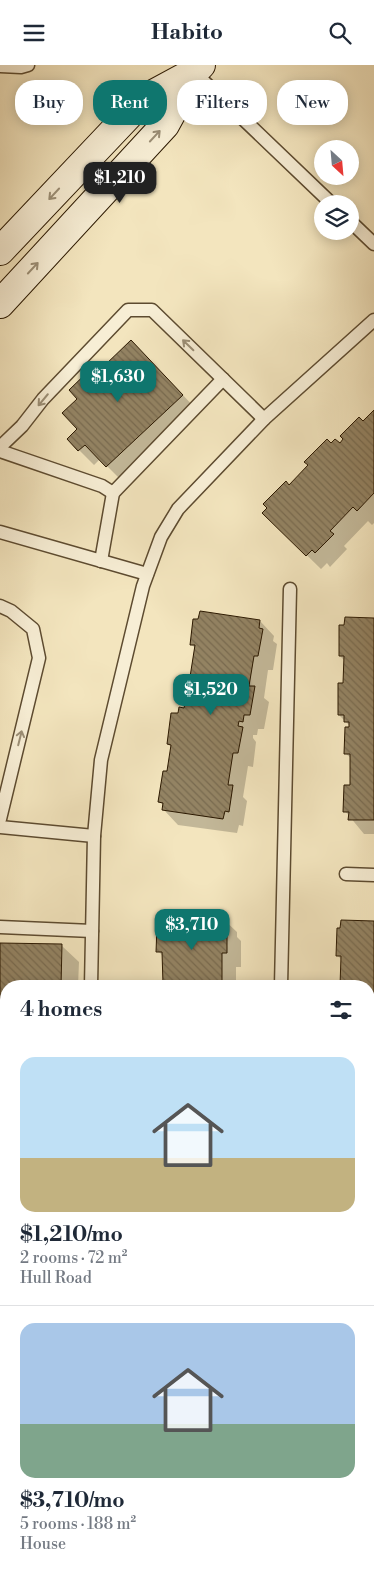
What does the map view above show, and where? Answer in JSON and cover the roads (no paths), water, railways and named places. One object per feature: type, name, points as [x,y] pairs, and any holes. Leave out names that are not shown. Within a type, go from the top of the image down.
[{"type":"main road","points":[[0,251],[144,99],[198,68]]},
{"type":"main road","points":[[0,304],[165,125],[198,68]]},
{"type":"lane","points":[[0,66],[21,67],[28,65]]},
{"type":"lane","points":[[198,68],[323,195]]},
{"type":"lane","points":[[359,230],[374,244]]},
{"type":"lane","points":[[0,447],[22,426],[43,399],[128,310],[152,310],[264,419]]},
{"type":"lane","points":[[91,980],[94,836],[101,760],[147,573],[161,537],[178,509],[264,419],[374,320]]},
{"type":"lane","points":[[101,561],[113,493],[223,379]]},
{"type":"lane","points":[[0,451],[102,486],[113,493]]},
{"type":"lane","points":[[0,532],[147,573]]},
{"type":"lane","points":[[281,980],[290,589]]},
{"type":"lane","points":[[0,607],[12,611],[33,629],[39,658],[0,819]]},
{"type":"lane","points":[[0,827],[94,836]]},
{"type":"lane","points":[[346,874],[374,875]]},
{"type":"lane","points":[[0,927],[92,931]]}]
